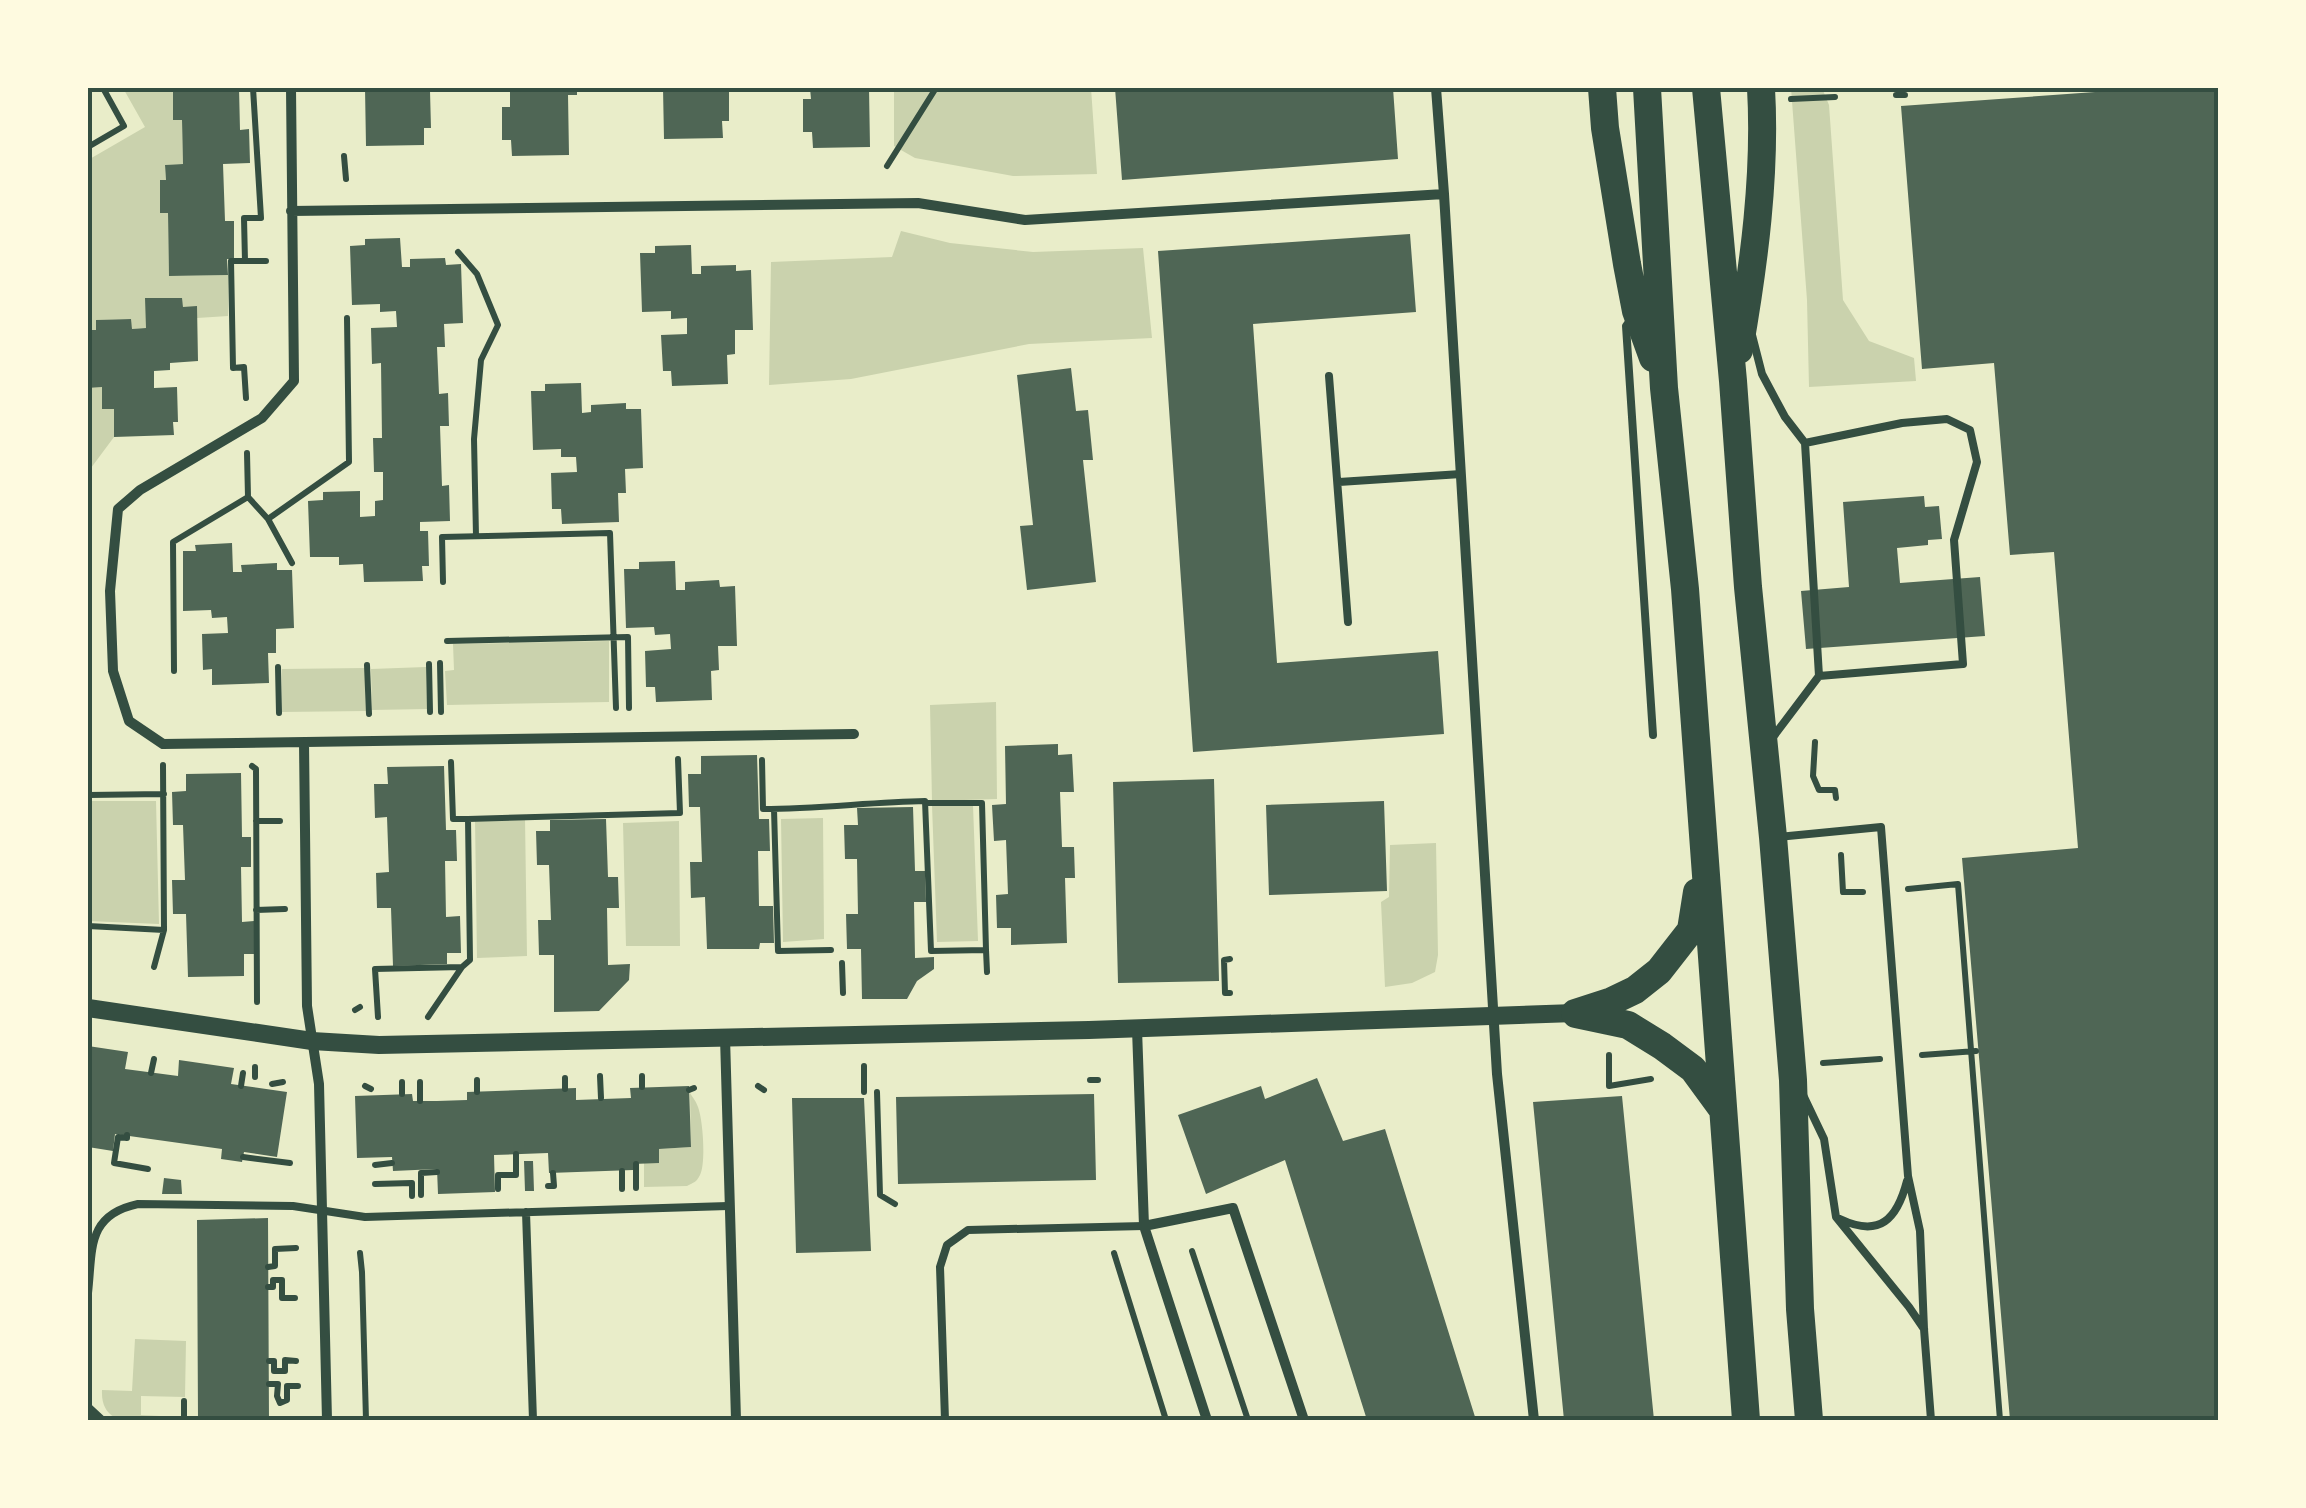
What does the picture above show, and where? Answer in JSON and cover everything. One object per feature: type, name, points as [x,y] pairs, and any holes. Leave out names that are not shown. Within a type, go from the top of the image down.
[{"type":"highway","points":[[1602,88],[1605,128],[1636,311],[1664,388]]},
{"type":"highway","points":[[1648,88],[1664,388],[1686,608],[1746,1420]]},
{"type":"highway","points":[[1706,88],[1793,1080],[1800,1308],[1809,1420]]},
{"type":"highway","points":[[1734,381],[1757,222],[1763,116],[1774,93]]},
{"type":"highway","points":[[1575,1013],[1635,990],[1659,971],[1691,930],[1704,841]]},
{"type":"highway","points":[[1575,1013],[1628,1025],[1662,1046],[1693,1069],[1724,1111]]},
{"type":"street","points":[[290,88],[294,381],[262,418],[154,482],[118,510],[110,591],[113,671],[129,720],[163,744],[854,734]]},
{"type":"street","points":[[1436,88],[1497,1074],[1534,1420]]},
{"type":"street","points":[[291,211],[918,203],[1024,220],[1444,194]]},
{"type":"street","points":[[304,742],[307,1006],[319,1084],[327,1420]]},
{"type":"street","points":[[88,1008],[312,1041],[380,1045],[1137,1029],[1575,1013]]},
{"type":"street","points":[[1137,1029],[1144,1226],[1207,1420]]},
{"type":"street","points":[[725,1037],[736,1420]]},
{"type":"street","points":[[1144,1226],[1234,1208],[1304,1420]]},
{"type":"lane","points":[[1636,311],[1626,326],[1653,735]]},
{"type":"lane","points":[[1746,312],[1762,374],[1805,443],[1819,676],[1765,748]]},
{"type":"lane","points":[[1329,376],[1348,622]]},
{"type":"lane","points":[[1805,443],[1902,423],[1947,419],[1970,430],[1977,462],[1954,540],[1963,664],[1819,676]]},
{"type":"lane","points":[[1339,482],[1461,474]]},
{"type":"lane","points":[[1773,837],[1880,827],[1908,1176],[1920,1231],[1931,1420]]},
{"type":"lane","points":[[1793,1080],[1824,1139],[1836,1217],[1924,1329]]},
{"type":"lane","points":[[1836,1217],[1870,1228],[1884,1224],[1896,1212],[1908,1176]]},
{"type":"lane","points":[[88,1293],[92,1229],[121,1208],[138,1204],[293,1206],[365,1217],[728,1206]]},
{"type":"lane","points":[[526,1212],[533,1420]]},
{"type":"lane","points":[[945,1420],[940,1267],[947,1245],[968,1230],[1144,1226]]},
{"type":"lane","points":[[88,1407],[102,1420]]},
{"type":"path","points":[[88,147],[124,126],[103,88]]},
{"type":"path","points":[[245,261],[244,218],[261,218],[253,88]]},
{"type":"path","points":[[887,166],[936,88]]},
{"type":"path","points":[[1774,93],[1835,97]]},
{"type":"path","points":[[1896,95],[1906,94]]},
{"type":"path","points":[[344,156],[346,179]]},
{"type":"path","points":[[458,252],[477,274],[498,325],[481,360],[474,439],[476,536]]},
{"type":"path","points":[[246,399],[244,368],[233,368],[231,261],[266,260]]},
{"type":"path","points":[[268,520],[348,462],[347,318]]},
{"type":"path","points":[[247,448],[248,497],[268,520],[292,562]]},
{"type":"path","points":[[174,672],[173,542],[248,497]]},
{"type":"path","points":[[443,582],[442,537],[610,533],[616,708]]},
{"type":"path","points":[[447,641],[628,637],[629,708]]},
{"type":"path","points":[[429,664],[430,712]]},
{"type":"path","points":[[440,664],[441,712]]},
{"type":"path","points":[[368,666],[369,714]]},
{"type":"path","points":[[278,668],[279,713]]},
{"type":"path","points":[[1815,742],[1813,776],[1819,790],[1835,790],[1836,798]]},
{"type":"path","points":[[154,968],[164,930],[163,744]]},
{"type":"path","points":[[761,750],[763,809],[925,801],[931,951],[986,950]]},
{"type":"path","points":[[435,763],[451,762],[453,819],[680,813],[678,754]]},
{"type":"path","points":[[256,769],[257,1002]]},
{"type":"path","points":[[88,795],[164,794]]},
{"type":"path","points":[[925,804],[982,803],[987,972]]},
{"type":"path","points":[[774,809],[778,952],[831,950]]},
{"type":"path","points":[[425,1022],[470,960],[468,819]]},
{"type":"path","points":[[1841,848],[1843,892],[1864,892]]},
{"type":"path","points":[[1904,889],[1958,884],[2000,1420]]},
{"type":"path","points":[[88,926],[164,930]]},
{"type":"path","points":[[1226,993],[1224,960],[1230,960]]},
{"type":"path","points":[[842,963],[842,993]]},
{"type":"path","points":[[378,1018],[376,970],[462,968]]},
{"type":"path","points":[[1609,1054],[1609,1086],[1660,1078]]},
{"type":"path","points":[[151,1073],[154,1059]]},
{"type":"path","points":[[864,1066],[864,1092]]},
{"type":"path","points":[[255,1067],[255,1077]]},
{"type":"path","points":[[241,1086],[243,1073]]},
{"type":"path","points":[[600,1076],[601,1098]]},
{"type":"path","points":[[642,1076],[642,1087]]},
{"type":"path","points":[[566,1078],[566,1089]]},
{"type":"path","points":[[477,1080],[477,1092]]},
{"type":"path","points":[[272,1084],[283,1082]]},
{"type":"path","points":[[402,1082],[402,1094]]},
{"type":"path","points":[[420,1082],[420,1101]]},
{"type":"path","points":[[878,1092],[880,1195],[896,1204]]},
{"type":"path","points":[[127,1135],[118,1137],[114,1163],[148,1168]]},
{"type":"path","points":[[498,1195],[498,1175],[516,1175],[516,1154]]},
{"type":"path","points":[[243,1156],[290,1163]]},
{"type":"path","points":[[376,1165],[392,1162]]},
{"type":"path","points":[[636,1164],[636,1191]]},
{"type":"path","points":[[622,1170],[622,1185]]},
{"type":"path","points":[[376,1184],[412,1183],[417,1198],[421,1172],[437,1172]]},
{"type":"path","points":[[268,1267],[275,1266],[275,1249],[296,1248]]},
{"type":"path","points":[[1192,1251],[1248,1420]]},
{"type":"path","points":[[1114,1253],[1166,1420]]},
{"type":"path","points":[[360,1254],[366,1420]]},
{"type":"path","points":[[268,1287],[273,1287],[273,1280],[282,1280],[282,1298],[295,1298]]},
{"type":"path","points":[[269,1361],[274,1361],[274,1371],[285,1371],[285,1360],[296,1361]]},
{"type":"path","points":[[269,1384],[278,1384],[280,1403],[287,1400],[287,1386],[298,1386]]},
{"type":"path","points":[[184,1402],[184,1420]]},
{"type":"green space","points":[[123,88],[182,88],[173,89],[173,120],[182,120],[183,164],[165,165],[166,180],[160,180],[160,212],[168,213],[169,276],[228,275],[228,316],[197,318],[197,307],[183,307],[181,298],[146,298],[146,328],[132,329],[130,319],[96,320],[96,330],[88,330],[88,160],[145,127]]},
{"type":"green space","points":[[894,88],[1091,88],[1097,174],[1013,176],[915,158],[894,146]]},
{"type":"green space","points":[[1791,88],[1822,88],[1829,105],[1843,300],[1869,341],[1914,358],[1916,381],[1809,387],[1807,300]]},
{"type":"green space","points":[[901,231],[950,243],[1033,252],[1143,248],[1152,338],[1029,344],[851,379],[769,385],[771,262],[892,257]]},
{"type":"green space","points":[[102,387],[102,409],[114,409],[114,437],[88,472],[88,388]]},
{"type":"green space","points":[[609,641],[609,702],[447,705],[445,671],[454,670],[453,644]]},
{"type":"green space","points":[[426,667],[427,709],[372,710],[371,669]]},
{"type":"green space","points":[[365,668],[366,711],[282,712],[282,669]]},
{"type":"green space","points":[[996,702],[997,799],[932,801],[930,705]]},
{"type":"green space","points":[[88,801],[156,801],[159,924],[88,921]]},
{"type":"green space","points":[[932,805],[973,805],[978,941],[937,942]]},
{"type":"green space","points":[[525,818],[527,956],[477,958],[475,819]]},
{"type":"green space","points":[[823,818],[824,939],[783,942],[781,819]]},
{"type":"green space","points":[[679,821],[680,946],[626,946],[623,823]]},
{"type":"green space","points":[[1436,843],[1435,972],[1412,983],[1385,987],[1381,902],[1389,897],[1390,845]]},
{"type":"green space","points":[[690,1093],[701,1121],[700,1175],[687,1186],[644,1187],[644,1163],[659,1149],[691,1147]]},
{"type":"green space","points":[[135,1339],[186,1341],[185,1397],[141,1396],[141,1415],[180,1420],[129,1422],[109,1413],[104,1404],[102,1390],[132,1391]]},
{"type":"building","points":[[173,88],[239,88],[240,130],[249,129],[250,163],[223,164],[225,221],[234,221],[234,259],[227,259],[228,275],[169,276],[168,213],[160,213],[160,180],[166,180],[165,165],[183,164],[182,120],[173,120]]},
{"type":"building","points":[[365,88],[430,91],[431,128],[424,128],[424,145],[366,146]]},
{"type":"building","points":[[510,88],[577,88],[577,95],[568,95],[569,155],[512,156],[511,140],[502,140],[502,107],[510,107]]},
{"type":"building","points":[[663,88],[729,88],[729,121],[722,121],[723,138],[664,139]]},
{"type":"building","points":[[810,88],[869,88],[870,147],[813,148],[812,132],[803,132],[803,99],[811,99]]},
{"type":"building","points":[[1115,88],[1393,88],[1398,159],[1122,180]]},
{"type":"building","points":[[2151,88],[2218,88],[2218,1420],[2010,1420],[1962,858],[2078,848],[2054,552],[2010,555],[1994,363],[1922,369],[1901,106]]},
{"type":"building","points":[[1410,234],[1416,312],[1253,324],[1277,663],[1438,651],[1444,734],[1193,752],[1158,251]]},
{"type":"building","points":[[400,238],[402,267],[410,267],[410,259],[445,258],[446,265],[461,264],[463,323],[444,324],[445,347],[437,347],[439,394],[448,393],[449,426],[440,426],[442,486],[449,485],[450,521],[420,522],[420,531],[428,531],[429,566],[422,566],[423,581],[364,582],[363,564],[339,565],[339,557],[310,557],[308,501],[323,500],[323,492],[360,491],[360,517],[375,516],[375,501],[383,500],[383,472],[374,472],[373,438],[382,438],[381,363],[372,364],[371,328],[397,327],[396,311],[380,312],[380,304],[352,305],[350,246],[365,245],[365,239]]},
{"type":"building","points":[[691,245],[692,274],[701,274],[701,266],[736,265],[736,271],[751,270],[753,330],[735,330],[735,354],[727,355],[728,384],[672,386],[671,371],[663,371],[661,335],[687,334],[687,318],[671,319],[671,311],[642,312],[640,253],[655,253],[655,246]]},
{"type":"building","points":[[145,298],[182,298],[183,307],[197,306],[198,361],[170,363],[170,370],[154,371],[154,388],[177,387],[178,422],[173,422],[174,435],[114,437],[114,409],[102,409],[102,387],[88,388],[88,330],[96,330],[96,320],[131,319],[132,329],[146,328]]},
{"type":"building","points":[[1071,368],[1076,411],[1088,410],[1093,460],[1083,460],[1096,582],[1027,590],[1020,526],[1033,525],[1017,375]]},
{"type":"building","points":[[581,383],[582,413],[591,412],[591,405],[626,403],[626,409],[641,409],[643,468],[625,469],[626,493],[618,493],[619,522],[562,524],[561,509],[552,509],[551,473],[577,472],[576,457],[561,457],[561,449],[533,450],[531,391],[545,391],[545,384]]},
{"type":"building","points":[[1924,496],[1925,507],[1939,506],[1942,539],[1928,540],[1928,545],[1897,548],[1900,583],[1980,577],[1985,636],[1806,649],[1801,591],[1849,587],[1843,502]]},
{"type":"building","points":[[232,543],[233,572],[242,572],[241,565],[277,563],[277,570],[292,570],[294,628],[276,629],[276,653],[268,653],[269,683],[212,685],[212,669],[203,670],[202,634],[228,633],[227,617],[212,618],[211,610],[183,611],[183,551],[196,551],[195,545]]},
{"type":"building","points":[[675,561],[676,590],[685,590],[685,582],[719,580],[720,587],[735,586],[737,646],[718,646],[719,670],[711,671],[712,700],[656,702],[655,687],[646,687],[645,651],[671,649],[670,634],[655,635],[654,627],[626,628],[624,569],[639,569],[639,562]]},
{"type":"building","points":[[1058,744],[1058,755],[1072,754],[1074,792],[1060,792],[1062,847],[1074,847],[1075,878],[1065,878],[1067,943],[1011,945],[1011,928],[997,928],[996,895],[1008,894],[1006,840],[994,841],[992,805],[1006,804],[1005,746]]},
{"type":"building","points":[[757,755],[759,819],[769,819],[770,851],[758,851],[759,906],[773,906],[774,943],[760,943],[759,949],[707,949],[705,897],[691,898],[690,862],[702,862],[700,807],[689,807],[688,774],[701,774],[701,756]]},
{"type":"building","points":[[444,766],[446,830],[456,830],[457,861],[445,861],[446,917],[460,916],[461,953],[447,953],[447,964],[393,966],[391,908],[377,908],[376,873],[389,872],[387,817],[375,818],[374,784],[388,784],[387,767]]},
{"type":"building","points":[[241,773],[242,837],[251,837],[251,867],[241,867],[242,922],[254,921],[255,954],[244,954],[244,976],[188,977],[186,914],[173,914],[172,880],[185,880],[183,825],[173,825],[172,792],[186,791],[186,774]]},
{"type":"building","points":[[1214,779],[1219,981],[1118,983],[1113,782]]},
{"type":"building","points":[[1384,801],[1387,891],[1269,895],[1266,805]]},
{"type":"building","points":[[913,807],[915,871],[925,871],[926,902],[914,902],[915,958],[934,957],[934,969],[917,981],[907,999],[862,999],[861,949],[847,949],[846,914],[858,914],[857,859],[845,859],[844,825],[858,825],[857,808]]},
{"type":"building","points":[[606,819],[608,877],[618,877],[619,908],[607,908],[608,965],[630,964],[629,980],[599,1011],[554,1012],[554,955],[539,955],[538,920],[551,920],[549,865],[537,865],[536,831],[550,831],[550,820]]},
{"type":"building","points":[[88,1046],[128,1052],[125,1069],[178,1076],[179,1060],[234,1068],[231,1084],[287,1092],[277,1157],[244,1152],[242,1162],[221,1159],[222,1149],[115,1134],[113,1151],[88,1147]]},
{"type":"building","points":[[1317,1078],[1343,1141],[1385,1129],[1476,1420],[1367,1420],[1285,1160],[1206,1194],[1178,1115],[1261,1086],[1265,1099]]},
{"type":"building","points":[[689,1086],[691,1147],[659,1149],[659,1163],[633,1164],[633,1170],[549,1173],[548,1153],[494,1155],[495,1192],[438,1194],[437,1169],[393,1171],[392,1157],[357,1158],[355,1096],[412,1094],[413,1101],[467,1100],[467,1092],[576,1088],[576,1100],[631,1098],[630,1088]]},
{"type":"building","points":[[1094,1094],[1096,1180],[898,1184],[896,1097]]},
{"type":"building","points":[[1622,1096],[1654,1420],[1564,1420],[1533,1102]]},
{"type":"building","points":[[792,1098],[864,1098],[871,1251],[796,1253]]},
{"type":"building","points":[[524,1161],[533,1161],[534,1191],[525,1191]]},
{"type":"building","points":[[164,1178],[181,1180],[182,1194],[162,1194]]},
{"type":"building","points":[[268,1218],[269,1420],[198,1420],[197,1220]]}]
